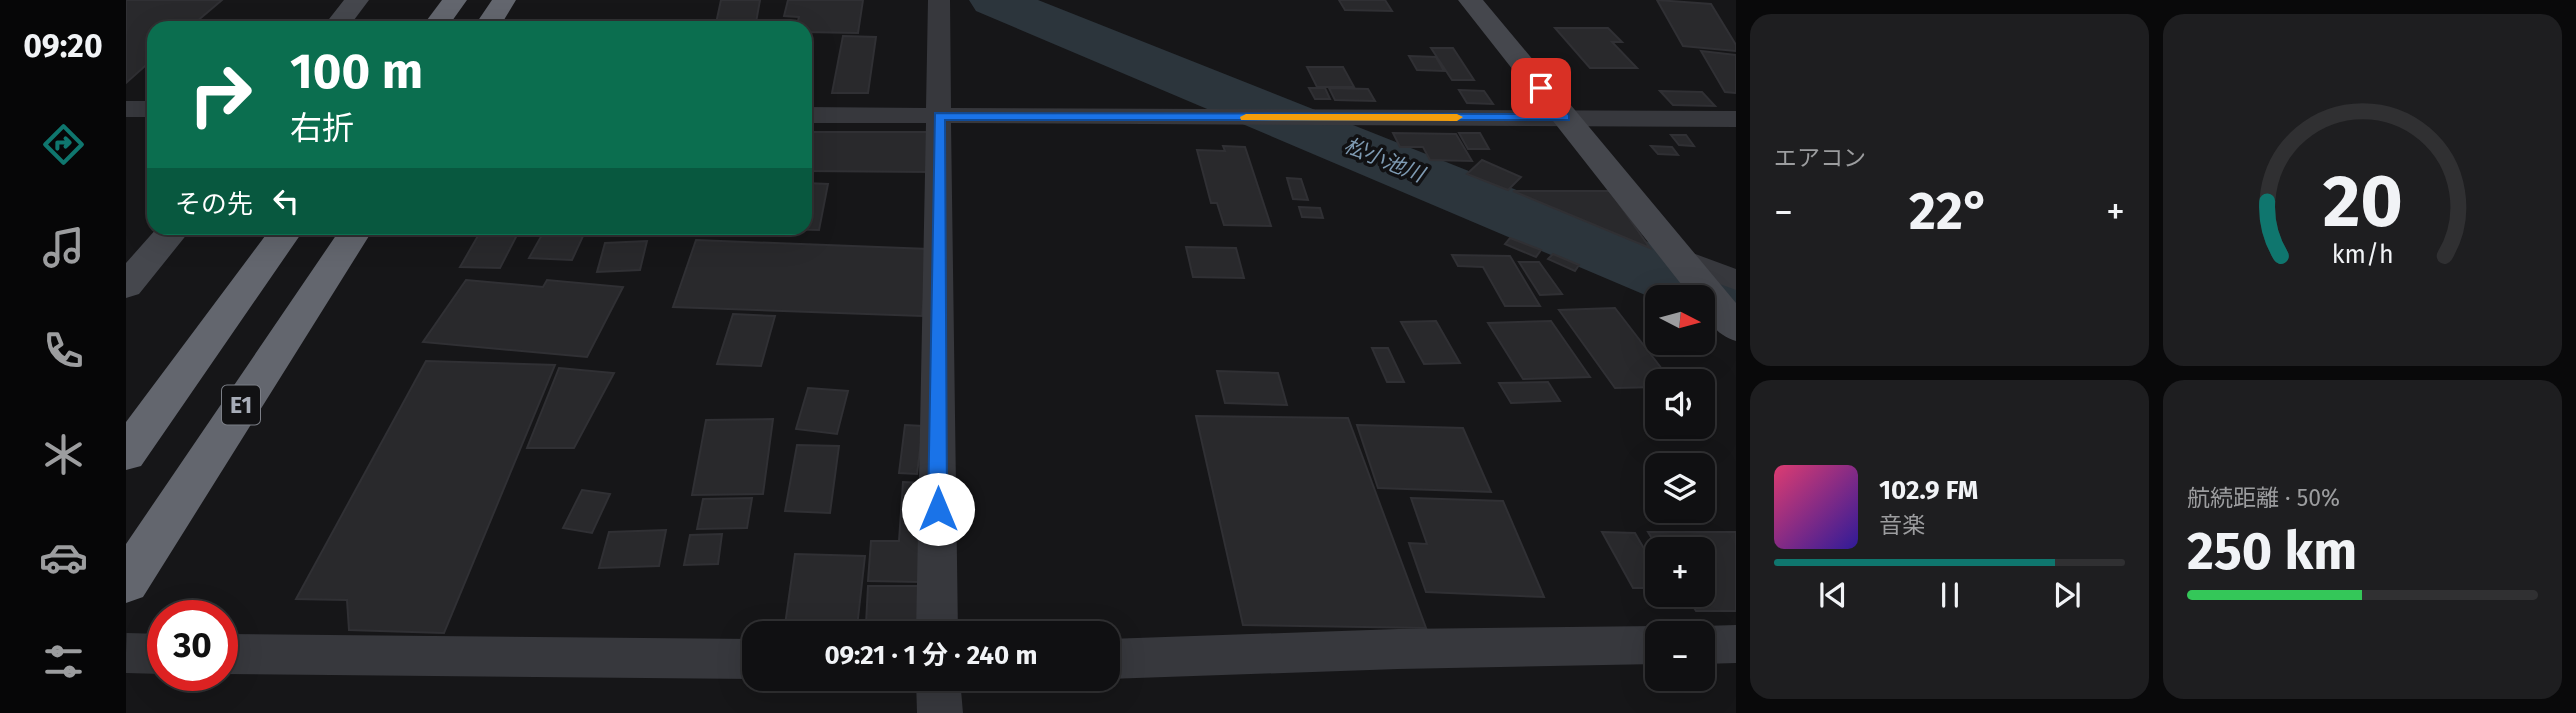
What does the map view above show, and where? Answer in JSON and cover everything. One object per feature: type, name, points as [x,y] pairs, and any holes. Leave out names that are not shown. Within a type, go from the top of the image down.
[{"type":"highway","points":[[430,21],[444,0]]},
{"type":"highway","points":[[440,21],[455,0]]},
{"type":"highway","points":[[491,21],[505,0]]},
{"type":"highway","points":[[126,454],[283,235]]},
{"type":"highway","name":"E1","points":[[126,583],[352,235]]},
{"type":"street","points":[[340,21],[357,0]]},
{"type":"street","points":[[937,621],[939,0]]},
{"type":"street","points":[[1470,0],[1734,325]]},
{"type":"street","points":[[126,109],[147,109]]},
{"type":"street","points":[[812,115],[1736,119]]},
{"type":"street","points":[[126,286],[169,235]]},
{"type":"street","points":[[1686,266],[1736,280]]},
{"type":"street","points":[[1715,645],[1736,644]]},
{"type":"street","points":[[1120,659],[1398,649],[1645,645]]},
{"type":"street","points":[[238,654],[742,659]]},
{"type":"street","points":[[939,691],[940,713]]},
{"type":"building","points":[[126,0],[222,0],[197,21],[147,21],[147,64],[126,83]]},
{"type":"building","points":[[721,0],[760,0],[756,21],[716,21]]},
{"type":"building","points":[[788,0],[863,0],[858,33],[812,32],[812,21],[798,21],[799,17],[784,16]]},
{"type":"building","points":[[1339,0],[1385,0],[1392,11],[1345,10]]},
{"type":"building","points":[[1657,0],[1711,4],[1736,45],[1736,51],[1683,46]]},
{"type":"building","points":[[1555,28],[1608,28],[1622,42],[1612,42],[1637,68],[1590,68]]},
{"type":"building","points":[[843,36],[876,37],[868,93],[832,93]]},
{"type":"building","points":[[1431,48],[1453,48],[1474,80],[1452,80]]},
{"type":"building","points":[[1701,51],[1736,55],[1736,93],[1725,92]]},
{"type":"building","points":[[1409,56],[1436,57],[1444,71],[1417,70]]},
{"type":"building","points":[[1307,67],[1343,67],[1354,87],[1317,87]]},
{"type":"building","points":[[1309,88],[1325,88],[1330,99],[1315,99]]},
{"type":"building","points":[[1329,88],[1368,89],[1375,101],[1335,100]]},
{"type":"building","points":[[1459,90],[1484,91],[1493,104],[1467,103]]},
{"type":"building","points":[[1660,91],[1702,92],[1715,106],[1673,105]]},
{"type":"building","points":[[812,132],[931,132],[930,172],[812,171]]},
{"type":"building","points":[[1393,133],[1456,134],[1472,161],[1430,160],[1423,147],[1400,147]]},
{"type":"building","points":[[1459,133],[1480,133],[1489,149],[1468,149]]},
{"type":"building","points":[[1671,135],[1686,135],[1694,146],[1679,145]]},
{"type":"building","points":[[1223,146],[1245,147],[1271,226],[1224,225],[1217,203],[1211,203],[1197,150],[1225,151]]},
{"type":"building","points":[[1651,146],[1672,147],[1678,155],[1658,154]]},
{"type":"building","points":[[1482,160],[1521,177],[1508,190],[1467,174]]},
{"type":"building","points":[[1287,178],[1301,179],[1308,200],[1293,199]]},
{"type":"building","points":[[812,183],[828,184],[819,230],[812,230]]},
{"type":"building","points":[[1513,191],[1610,191],[1650,248]]},
{"type":"building","points":[[1299,207],[1320,208],[1323,218],[1302,217]]},
{"type":"building","points":[[478,235],[517,235],[500,268],[460,267]]},
{"type":"building","points":[[542,235],[584,235],[572,260],[529,258]]},
{"type":"building","points":[[1510,238],[1541,250],[1536,257],[1505,244]]},
{"type":"building","points":[[696,240],[929,249],[922,316],[673,307]]},
{"type":"building","points":[[647,241],[640,270],[597,272],[605,243]]},
{"type":"building","points":[[1186,247],[1236,248],[1244,278],[1193,277]]},
{"type":"building","points":[[1553,254],[1579,265],[1575,271],[1548,259]]},
{"type":"building","points":[[1452,255],[1510,256],[1540,306],[1505,306],[1483,267],[1458,266]]},
{"type":"building","points":[[1519,262],[1539,262],[1562,294],[1540,295]]},
{"type":"building","points":[[466,280],[543,287],[547,280],[623,287],[587,357],[423,342]]},
{"type":"building","points":[[1615,308],[1645,347],[1645,355],[1651,355],[1662,369],[1645,369],[1645,387],[1615,388],[1559,310]]},
{"type":"building","points":[[733,314],[775,316],[761,366],[717,364]]},
{"type":"building","points":[[1436,321],[1460,363],[1424,364],[1401,322]]},
{"type":"building","points":[[1551,321],[1590,377],[1523,379],[1488,323]]},
{"type":"building","points":[[1372,348],[1388,348],[1404,382],[1387,382]]},
{"type":"building","points":[[426,361],[555,365],[444,633],[349,630],[347,600],[296,599]]},
{"type":"building","points":[[559,368],[614,373],[574,448],[527,448]]},
{"type":"building","points":[[1217,371],[1278,373],[1287,405],[1225,403]]},
{"type":"building","points":[[1548,382],[1560,401],[1511,403],[1499,383]]},
{"type":"building","points":[[808,388],[848,391],[837,434],[796,429]]},
{"type":"building","points":[[1196,416],[1348,418],[1426,628],[1243,625]]},
{"type":"building","points":[[773,419],[763,494],[692,495],[706,420]]},
{"type":"building","points":[[905,425],[923,426],[917,474],[899,473]]},
{"type":"building","points":[[1357,425],[1463,428],[1491,492],[1378,488]]},
{"type":"building","points":[[797,445],[839,446],[830,513],[785,511]]},
{"type":"building","points":[[903,482],[924,483],[920,582],[868,581],[871,541],[899,541]]},
{"type":"building","points":[[582,490],[610,494],[592,533],[563,528]]},
{"type":"building","points":[[752,498],[747,528],[697,529],[703,499]]},
{"type":"building","points":[[1411,498],[1503,501],[1544,597],[1426,592],[1409,543],[1427,544]]},
{"type":"building","points":[[666,530],[659,566],[599,568],[609,532]]},
{"type":"building","points":[[1602,532],[1635,533],[1645,550],[1645,588],[1633,588]]},
{"type":"building","points":[[1648,532],[1736,532],[1736,611],[1696,611],[1694,607],[1715,607],[1715,537],[1651,537]]},
{"type":"building","points":[[722,534],[718,564],[684,565],[690,535]]},
{"type":"building","points":[[795,554],[865,556],[858,621],[786,621]]},
{"type":"building","points":[[868,586],[921,586],[920,621],[866,621]]},
{"type":"waterway","name":"松小池川","points":[[994,0],[1736,305]]},
{"type":"tunnel","points":[[126,653],[147,654]]},
{"type":"slow traffic","points":[[1246,117],[1457,117]]},
{"type":"route","points":[[938,509],[939,116],[1564,118],[1541,88]]}]
